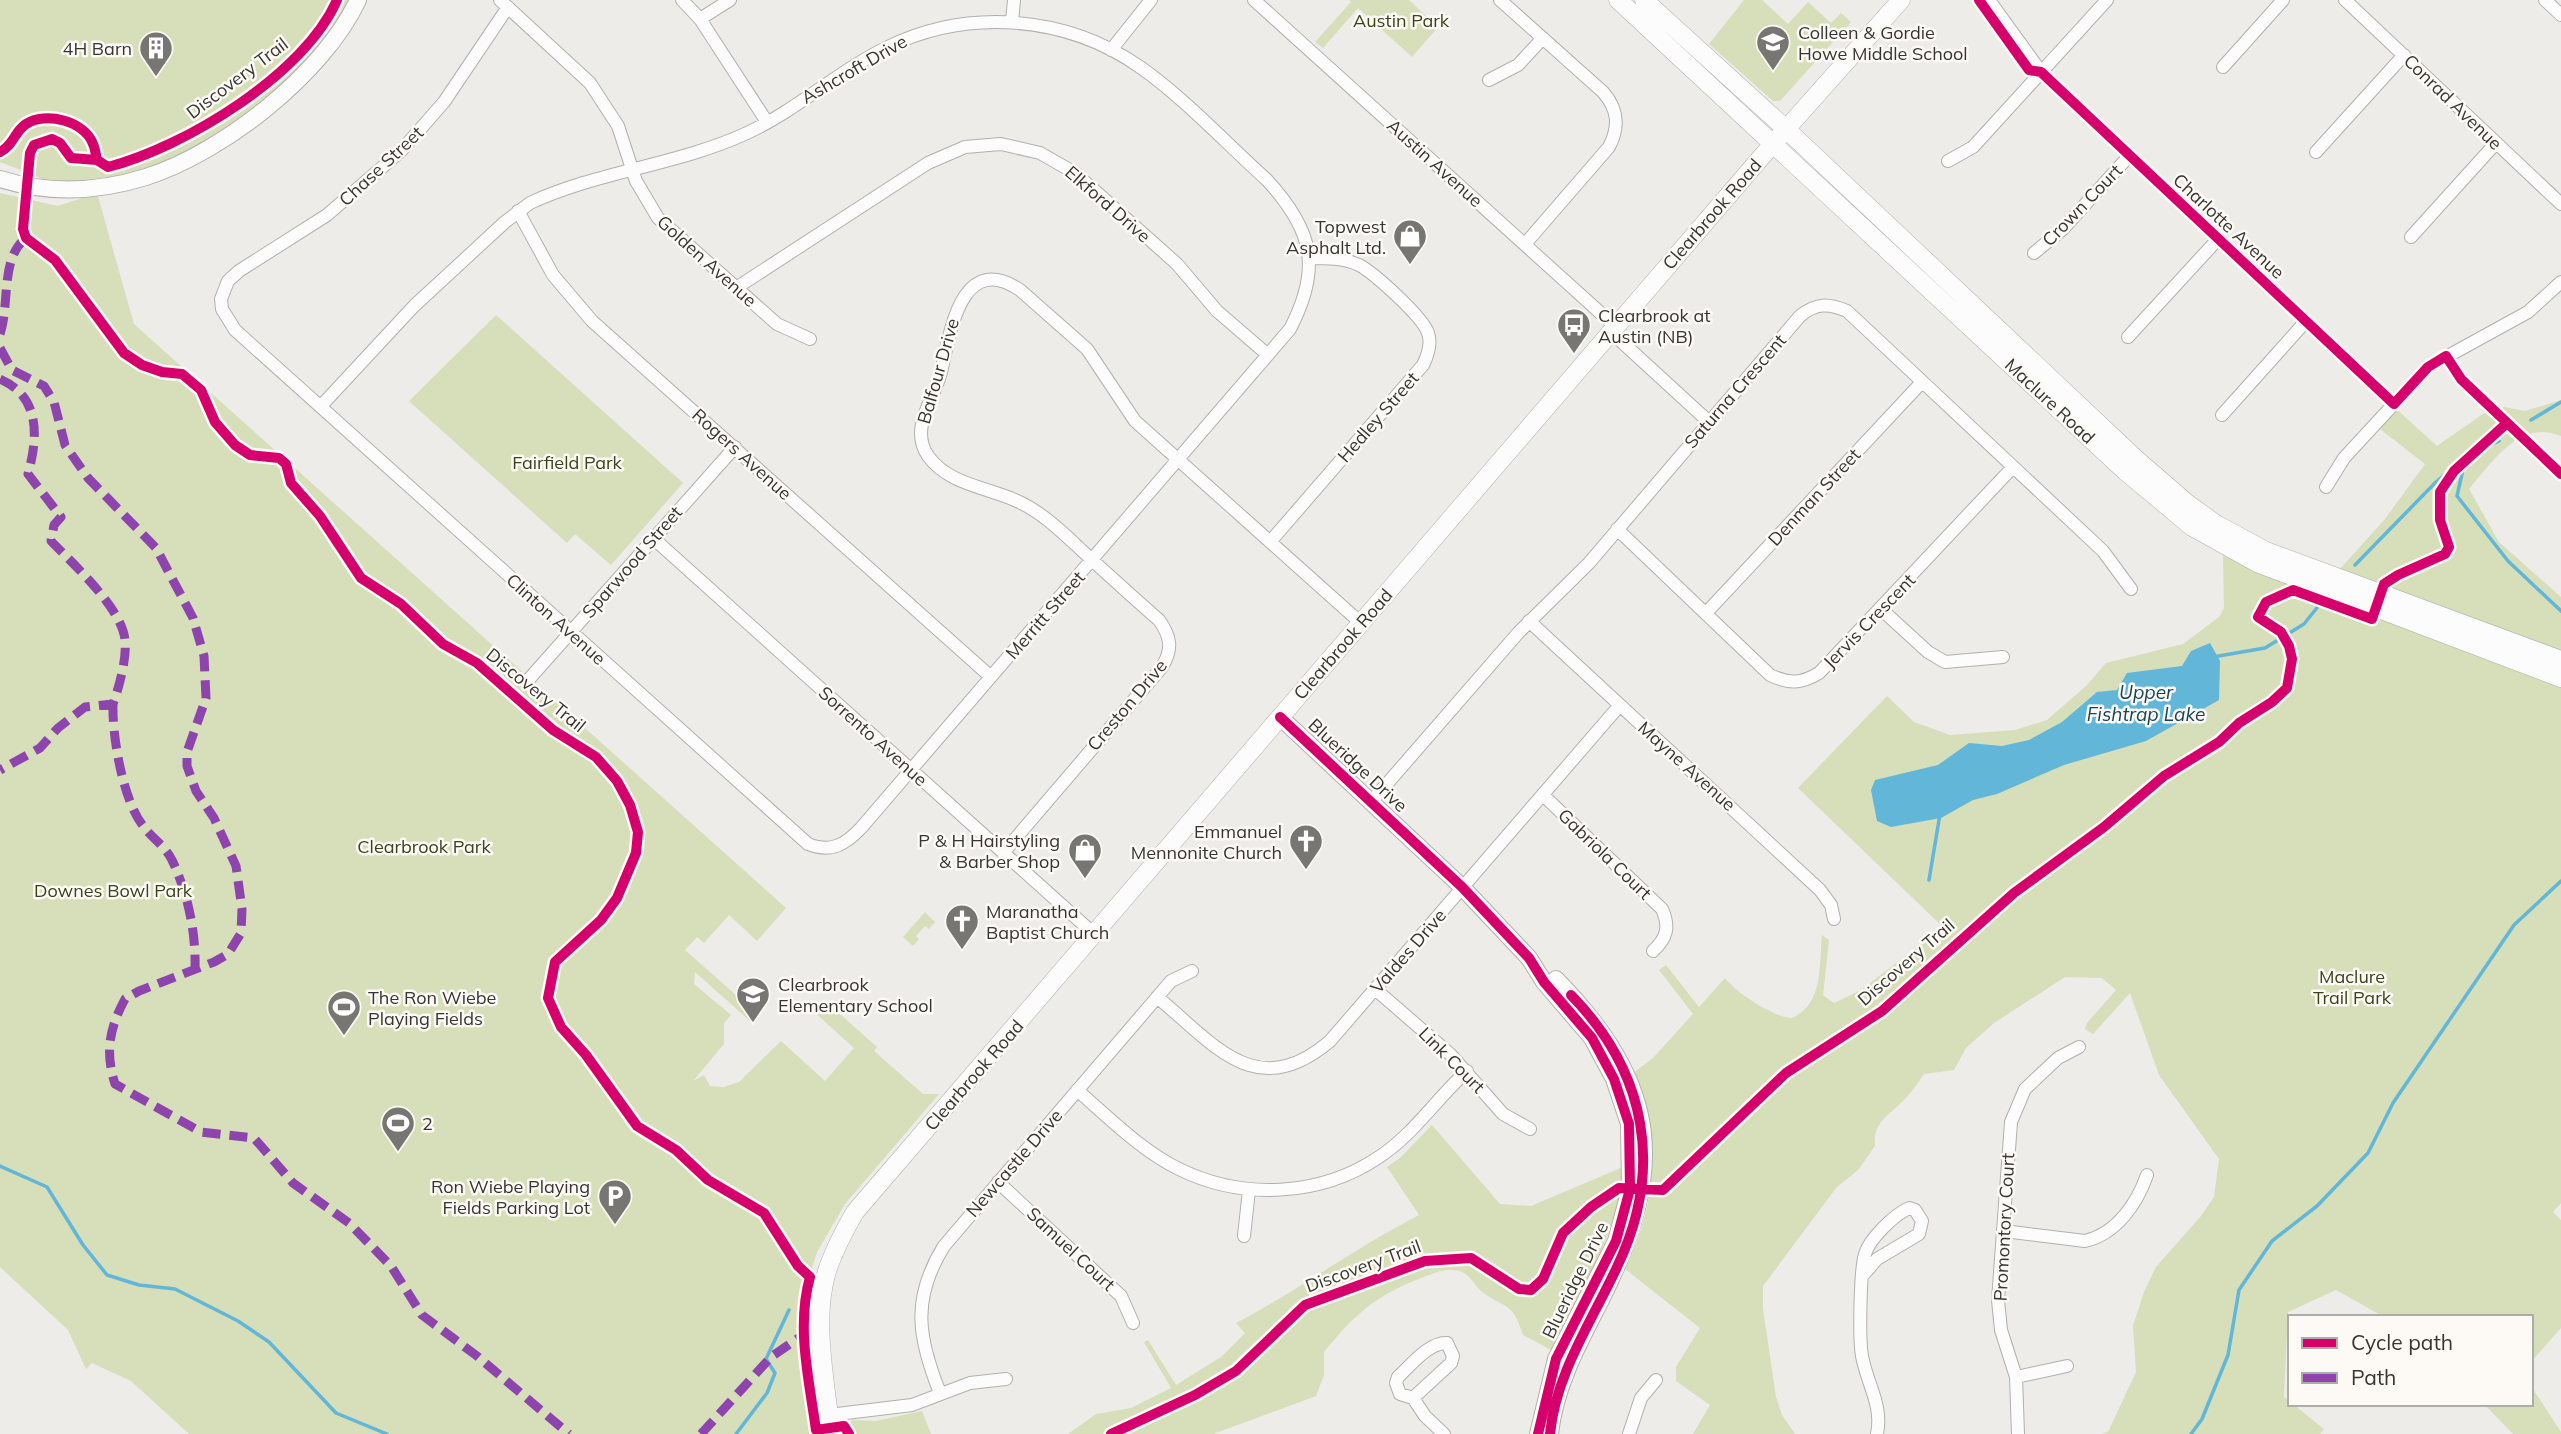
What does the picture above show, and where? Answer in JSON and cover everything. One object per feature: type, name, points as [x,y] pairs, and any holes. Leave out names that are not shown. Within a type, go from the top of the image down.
[{"type":"main road","name":"Maclure Road","points":[[1618,0],[1780,136],[2136,458],[2216,524],[2266,551],[2561,660]]},
{"type":"main road","name":"Maclure Road","points":[[1644,0],[1780,136],[2133,478],[2192,527],[2257,563],[2561,678]]},
{"type":"main road","name":"Clearbrook Road","points":[[831,1434],[822,1340],[822,1296],[832,1257],[855,1212],[1613,329],[1901,0]]},
{"type":"street","points":[[0,179],[22,186],[66,190],[96,188],[148,176],[191,156],[235,129],[283,94],[340,34],[358,0]]},
{"type":"street","points":[[682,0],[701,19],[766,122]]},
{"type":"street","points":[[701,19],[730,0]]},
{"type":"street","points":[[1012,22],[1013,0]]},
{"type":"street","points":[[1111,50],[1150,0]]},
{"type":"street","name":"Austin Avenue","points":[[1254,0],[1525,244],[1708,421]]},
{"type":"street","points":[[1500,0],[1612,102],[1617,132],[1609,147],[1525,244]]},
{"type":"street","name":"Charlotte Avenue","points":[[1989,0],[2041,72],[2394,404]]},
{"type":"street","points":[[1948,161],[1973,147],[2107,0]]},
{"type":"street","points":[[2223,67],[2283,0]]},
{"type":"street","name":"Conrad Avenue","points":[[2345,0],[2561,204]]},
{"type":"street","points":[[2545,0],[2561,15]]},
{"type":"street","name":"Golden Avenue","points":[[504,4],[590,83],[618,126],[644,197],[659,218],[777,324],[810,339]]},
{"type":"street","name":"Chase Street","points":[[223,291],[239,271],[327,215],[394,158],[444,102],[504,4]]},
{"type":"street","name":"Ashcroft Drive","points":[[321,406],[414,306],[518,211],[544,196],[732,139],[766,122],[873,55],[919,33],[957,24],[1012,22],[1069,34],[1111,50],[1142,68],[1267,180],[1285,200],[1301,225],[1310,258],[1305,301],[1290,329],[1177,458]]},
{"type":"street","points":[[1489,80],[1518,65],[1543,38]]},
{"type":"street","points":[[2316,152],[2404,55]]},
{"type":"street","name":"Elkford Drive","points":[[736,288],[928,163],[965,147],[1001,144],[1040,153],[1075,173],[1177,264],[1217,311],[1268,355]]},
{"type":"street","points":[[2411,237],[2496,144]]},
{"type":"street","name":"Crown Court","points":[[2034,253],[2063,229],[2129,156]]},
{"type":"street","name":"Rogers Avenue","points":[[518,211],[538,251],[579,308],[991,677]]},
{"type":"street","points":[[2128,337],[2218,239]]},
{"type":"street","name":"Hedley Street","points":[[1270,542],[1423,365],[1429,347],[1429,333],[1421,320],[1368,271],[1352,262],[1310,258]]},
{"type":"street","name":"Balfour Drive","points":[[1092,560],[1038,512],[950,475],[935,463],[921,443],[922,419],[938,383],[951,325],[962,297],[984,282],[1009,283],[1020,290],[1087,349],[1135,421],[1362,624]]},
{"type":"street","points":[[2326,487],[2344,458],[2428,367],[2528,312],[2561,282]]},
{"type":"street","name":"Clinton Avenue","points":[[223,291],[222,309],[234,330],[808,844],[830,848],[850,839],[912,771]]},
{"type":"street","name":"Saturna Crescent","points":[[1372,801],[1529,621],[1589,563],[1800,316],[1819,305],[1831,305],[1847,311],[2103,551],[2131,589]]},
{"type":"street","points":[[2221,415],[2306,321]]},
{"type":"street","points":[[2446,356],[2461,379],[2561,474]]},
{"type":"street","name":"Denman Street","points":[[1706,613],[1922,382]]},
{"type":"street","name":"Sparwood Street","points":[[530,678],[735,447]]},
{"type":"street","name":"Merritt Street","points":[[912,771],[1177,458]]},
{"type":"street","name":"Jervis Crescent","points":[[1617,529],[1770,675],[1792,683],[1808,680],[1819,673],[2013,467]]},
{"type":"street","name":"Sorrento Avenue","points":[[653,538],[1094,934]]},
{"type":"street","name":"Creston Drive","points":[[1003,853],[1162,667],[1169,655],[1171,643],[1159,620],[1092,560]]},
{"type":"street","points":[[1881,608],[1928,652],[1945,662],[2003,657]]},
{"type":"street","name":"Mayne Avenue","points":[[1529,621],[1820,890],[1831,905],[1834,919]]},
{"type":"street","name":"Valdes Drive","points":[[1157,997],[1230,1059],[1264,1069],[1290,1066],[1314,1055],[1375,989],[1620,705]]},
{"type":"street","name":"Blueridge Drive","points":[[1280,717],[1462,887],[1529,958],[1552,975],[1594,1018],[1618,1055],[1635,1098],[1644,1162],[1636,1220],[1618,1267],[1569,1364],[1558,1394],[1550,1434]]},
{"type":"street","name":"Gabriola Court","points":[[1543,795],[1662,909],[1667,931],[1662,943],[1653,951]]},
{"type":"street","name":"Blueridge Drive","points":[[1529,958],[1544,982],[1592,1038],[1614,1079],[1629,1124],[1632,1165],[1630,1189],[1616,1241],[1556,1359],[1538,1434]]},
{"type":"street","name":"Newcastle Drive","points":[[940,1393],[920,1333],[926,1279],[944,1246],[1171,981],[1192,971]]},
{"type":"street","name":"Link Court","points":[[1375,989],[1467,1071],[1503,1114],[1530,1129]]},
{"type":"street","name":"Promontory Court","points":[[2018,1434],[2016,1377],[2001,1330],[1998,1300],[2009,1139],[2017,1104],[2025,1089],[2058,1058],[2080,1047]]},
{"type":"street","points":[[1077,1090],[1146,1148],[1178,1169],[1213,1182],[1249,1190],[1269,1191],[1317,1184],[1344,1175],[1378,1157],[1467,1071]]},
{"type":"street","points":[[2004,1231],[2085,1241],[2097,1238],[2110,1230],[2139,1198],[2147,1175]]},
{"type":"street","name":"Samuel Court","points":[[998,1182],[1121,1296],[1133,1324]]},
{"type":"street","points":[[1244,1236],[1249,1190]]},
{"type":"street","points":[[1864,1274],[1877,1259],[1919,1234],[1922,1221],[1915,1210],[1909,1208],[1902,1211],[1882,1231],[1865,1254],[1861,1317],[1862,1356],[1879,1408],[1877,1434]]},
{"type":"street","points":[[1447,1343],[1453,1356],[1451,1363],[1413,1398],[1404,1398],[1396,1390],[1398,1377],[1432,1347],[1447,1343]]},
{"type":"street","points":[[2016,1377],[2067,1366]]},
{"type":"street","points":[[829,1415],[912,1405],[970,1383],[1006,1379]]},
{"type":"street","points":[[1629,1434],[1641,1398],[1656,1380]]},
{"type":"street","points":[[1413,1398],[1424,1416],[1444,1434]]},
{"type":"green space","points":[[0,0],[350,0],[331,31],[307,61],[280,89],[250,114],[184,154],[149,169],[90,184],[72,185],[49,181],[0,162]]},
{"type":"green space","name":"Austin Park","points":[[1349,0],[1409,0],[1438,27],[1412,57],[1358,8],[1323,48],[1315,42],[1351,2]]},
{"type":"green space","name":"Colleen & Gordie Howe Middle School","points":[[1744,0],[1762,0],[1788,24],[1808,2],[1831,23],[1841,13],[1851,22],[1780,101],[1773,101],[1709,44]]},
{"type":"green space","points":[[0,193],[58,206],[97,193],[134,324],[786,908],[757,941],[729,915],[704,943],[697,937],[685,950],[754,1011],[757,1008],[760,1010],[750,1021],[695,972],[694,984],[731,1015],[724,1023],[724,1044],[693,1081],[704,1075],[710,1086],[724,1087],[739,1082],[781,1041],[825,1081],[854,1048],[812,1010],[816,1006],[832,1007],[877,1047],[874,1051],[923,1094],[939,1094],[845,1204],[817,1252],[798,1311],[812,1434],[189,1434],[131,1381],[92,1363],[86,1369],[68,1330],[0,1267]]},
{"type":"green space","name":"Fairfield Park","points":[[496,315],[683,483],[611,565],[575,534],[567,543],[409,401]]},
{"type":"green space","points":[[2561,400],[2561,436],[2546,432],[2520,438],[2498,455],[2469,489],[2499,542],[2561,597],[2561,650],[2339,570],[2385,519],[2425,464],[2376,426],[2393,406],[2437,446],[2483,414],[2504,407],[2525,411]]},
{"type":"green space","name":"Maclure Trail Park","points":[[2223,555],[2269,577],[2561,687],[2561,1203],[2553,1212],[2561,1220],[2561,1328],[2533,1360],[2533,1315],[2380,1315],[2336,1290],[2288,1312],[2284,1397],[2288,1400],[2288,1406],[2295,1406],[2324,1429],[2320,1434],[2100,1434],[2108,1432],[2136,1372],[2133,1326],[2144,1292],[2156,1267],[2201,1216],[2214,1197],[2219,1159],[2159,1075],[2130,993],[2093,1034],[2085,1029],[2087,1023],[2116,990],[2102,978],[2065,977],[1994,1023],[1966,1048],[1954,1070],[1924,1074],[1909,1095],[1879,1125],[1875,1146],[1858,1170],[1836,1188],[1763,1286],[1763,1309],[1776,1397],[1782,1415],[1795,1434],[1693,1434],[1710,1405],[1676,1381],[1676,1367],[1700,1328],[1625,1269],[1644,1217],[1651,1173],[1646,1127],[1632,1074],[1654,1057],[1693,1014],[1659,970],[1666,965],[1699,1007],[1725,978],[1756,1003],[1776,1014],[1792,1018],[1802,1012],[1815,993],[1820,970],[1822,935],[1829,940],[1823,995],[1834,1003],[1861,990],[1943,927],[1798,788],[1887,696],[1914,722],[1950,735],[2015,730],[2047,720],[2086,686],[2106,663],[2183,644],[2219,617],[2224,608]]},
{"type":"green space","points":[[925,912],[935,922],[929,929],[925,926],[916,936],[919,939],[913,946],[903,937]]},
{"type":"green space","points":[[1432,1125],[1500,1204],[1531,1206],[1623,1167],[1614,1216],[1597,1262],[1551,1350],[1523,1335],[1511,1311],[1481,1291],[1465,1274],[1446,1270],[1391,1292],[1356,1317],[1324,1352],[1324,1375],[1316,1396],[1213,1434],[1068,1434],[1096,1414],[1131,1408],[1171,1388],[1144,1342],[1148,1340],[1176,1385],[1221,1357],[1245,1333],[1236,1323],[1419,1215],[1387,1167],[1401,1157]]},
{"type":"green space","points":[[2533,1389],[2561,1434],[2513,1434],[2486,1406],[2533,1406]]},
{"type":"green space","points":[[922,1411],[931,1434],[845,1434],[852,1420],[876,1421]]},
{"type":"water","name":"Upper Fishtrap Lake","points":[[2210,643],[2220,661],[2219,700],[2146,741],[2064,765],[1997,794],[1973,800],[1941,818],[1891,827],[1877,821],[1871,790],[1875,780],[1938,765],[1969,743],[2002,746],[2029,740],[2062,722],[2097,692],[2117,690],[2127,673],[2182,666],[2191,651]]},
{"type":"waterway","points":[[2531,420],[2561,402]]},
{"type":"waterway","points":[[2355,565],[2435,483],[2466,456],[2499,441]]},
{"type":"waterway","points":[[2466,456],[2457,496],[2508,561],[2561,611]]},
{"type":"waterway","points":[[2213,657],[2265,648],[2304,624],[2320,604]]},
{"type":"waterway","points":[[1929,880],[1940,814]]},
{"type":"waterway","points":[[2191,1434],[2202,1419],[2228,1355],[2239,1290],[2272,1241],[2317,1206],[2368,1153],[2393,1103],[2514,925],[2561,881]]},
{"type":"waterway","points":[[0,1166],[47,1187],[83,1245],[107,1275],[139,1285],[175,1289],[238,1321],[269,1342],[336,1413],[387,1434]]},
{"type":"waterway","points":[[736,1434],[767,1393],[775,1373],[766,1359],[789,1310]]},
{"type":"marked path","points":[[0,334],[12,257],[26,238]]},
{"type":"marked path","points":[[0,348],[12,370],[44,386],[54,402],[65,445],[88,478],[156,548],[193,618],[204,656],[206,698],[187,752],[187,766],[196,791],[214,818],[236,866],[242,909],[241,933],[228,954],[214,962],[125,999],[115,1020],[110,1041],[110,1061],[115,1084],[201,1132],[254,1138],[293,1183],[349,1223],[391,1266],[422,1315],[477,1356],[569,1434]]},
{"type":"marked path","points":[[0,379],[23,396],[30,407],[34,446],[28,474],[61,517],[54,525],[51,541],[106,601],[122,628],[125,640],[122,673],[113,704],[85,707],[58,728],[40,748],[0,770]]},
{"type":"marked path","points":[[113,704],[114,733],[125,786],[137,816],[169,855],[178,873],[192,927],[195,969]]},
{"type":"marked path","points":[[701,1434],[771,1357],[803,1335]]},
{"type":"cycle path","name":"Discovery Trail","points":[[97,160],[108,167],[139,157],[206,125],[239,104],[299,55],[321,28],[337,0]]},
{"type":"cycle path","points":[[1979,0],[2029,70],[2041,72],[2394,404],[2428,367],[2446,356],[2461,379],[2561,474]]},
{"type":"cycle path","name":"Discovery Trail","points":[[0,152],[26,124],[43,118],[64,120],[82,129],[89,136],[97,160],[71,158],[60,143],[52,139],[34,145],[30,153],[23,229],[26,238],[55,260],[124,353],[142,365],[162,372],[182,374],[201,390],[215,422],[235,445],[250,455],[279,458],[286,464],[291,483],[320,516],[361,578],[401,604],[443,644],[477,663],[553,730],[596,757],[617,781],[630,805],[638,832],[636,853],[617,898],[601,920],[555,962],[548,998],[561,1027],[586,1055],[637,1126],[676,1150],[708,1180],[764,1213],[798,1266],[810,1277],[804,1334],[816,1430],[844,1426],[849,1434]]},
{"type":"cycle path","name":"Discovery Trail","points":[[1111,1434],[1195,1395],[1236,1371],[1305,1305],[1425,1261],[1471,1258],[1519,1289],[1531,1290],[1543,1279],[1563,1233],[1591,1207],[1619,1188],[1663,1190],[1786,1073],[1882,1011],[2014,893],[2104,827],[2164,776],[2219,742],[2239,723],[2272,702],[2287,688],[2292,659],[2289,646],[2281,632],[2258,617],[2266,602],[2293,590],[2372,619],[2384,584],[2445,554],[2449,547],[2440,520],[2440,492],[2454,471],[2507,423]]},
{"type":"cycle path","points":[[1280,717],[1462,887],[1529,958],[1544,982],[1592,1038],[1614,1079],[1629,1124],[1630,1189],[1616,1241],[1556,1359],[1538,1434]]},
{"type":"cycle path","points":[[1550,1434],[1559,1390],[1567,1369],[1632,1230],[1640,1194],[1643,1158],[1640,1124],[1631,1090],[1617,1057],[1597,1025],[1571,995]]},
{"type":"place","name":"Colleen & Gordie Howe Middle School","points":[[1773,72]]},
{"type":"place","name":"4H Barn","points":[[156,78]]},
{"type":"place","name":"Topwest Asphalt Ltd.","points":[[1410,266]]},
{"type":"place","name":"Clearbrook at Austin (NB)","points":[[1574,355]]},
{"type":"place","name":"Emmanuel Mennonite Church","points":[[1306,871]]},
{"type":"place","name":"P & H Hairstyling & Barber Shop","points":[[1085,880]]},
{"type":"place","name":"Maranatha Baptist Church","points":[[962,951]]},
{"type":"place","name":"Clearbrook Elementary School","points":[[753,1024]]},
{"type":"place","name":"The Ron Wiebe Playing Fields","points":[[344,1037]]},
{"type":"place","name":"2","points":[[398,1153]]},
{"type":"place","name":"Ron Wiebe Playing Fields Parking Lot","points":[[615,1226]]},
{"type":"park label","name":"Clearbrook Park","points":[[424,846]]},
{"type":"park label","name":"Downes Bowl Park","points":[[113,890]]}]
